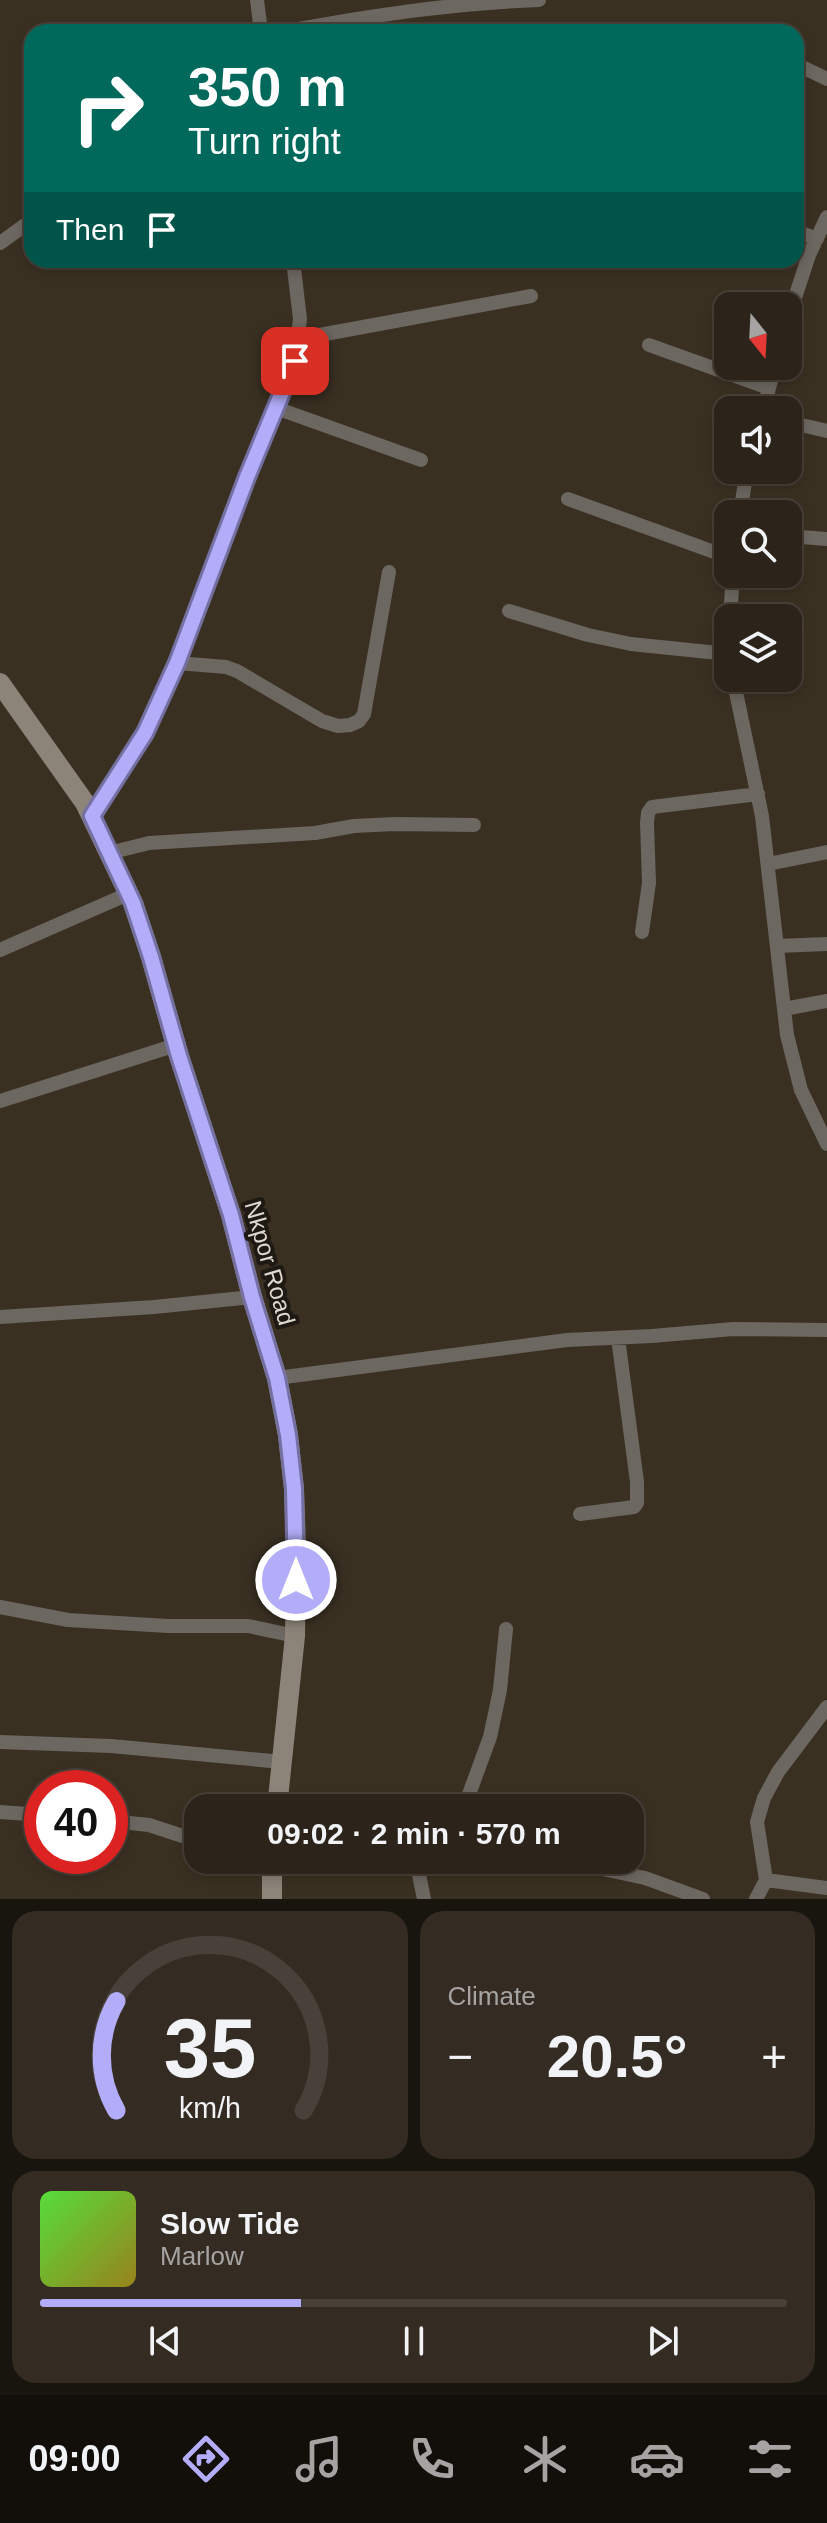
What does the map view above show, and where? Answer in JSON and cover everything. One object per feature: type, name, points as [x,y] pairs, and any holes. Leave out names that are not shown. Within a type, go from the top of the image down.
[{"type":"street","points":[[257,0],[260,24]]},
{"type":"street","points":[[325,24],[474,2],[539,0]]},
{"type":"street","points":[[804,68],[827,79]]},
{"type":"street","points":[[798,292],[827,217]]},
{"type":"street","points":[[0,243],[24,226]]},
{"type":"street","points":[[804,234],[817,239]]},
{"type":"street","points":[[92,816],[145,733],[177,663],[295,361],[300,319],[294,268]]},
{"type":"street","points":[[298,339],[531,296]]},
{"type":"street","points":[[649,345],[769,388]]},
{"type":"street","points":[[767,396],[771,380]]},
{"type":"street","points":[[276,408],[421,460]]},
{"type":"street","points":[[802,425],[827,431]]},
{"type":"street","points":[[568,499],[714,552]]},
{"type":"street","points":[[802,537],[827,539]]},
{"type":"street","points":[[177,663],[226,667],[322,721],[338,726],[350,725],[359,721],[364,714],[389,572]]},
{"type":"street","points":[[509,611],[588,635],[631,644],[714,653]]},
{"type":"street","name":"Nkpor Road","points":[[0,683],[85,803],[128,894],[151,957],[231,1215],[277,1378],[288,1435],[296,1549],[295,1636],[279,1794]]},
{"type":"street","points":[[736,692],[758,794],[787,1035],[801,1090],[827,1144]]},
{"type":"street","points":[[642,932],[649,883],[647,823],[652,807],[758,794]]},
{"type":"street","points":[[109,853],[149,843],[315,833],[354,826],[474,825]]},
{"type":"street","points":[[768,864],[827,852]]},
{"type":"street","points":[[0,950],[128,894]]},
{"type":"street","points":[[777,946],[827,944]]},
{"type":"street","points":[[784,1009],[827,1001]]},
{"type":"street","points":[[0,1101],[176,1045]]},
{"type":"street","points":[[0,1317],[252,1297]]},
{"type":"street","points":[[277,1378],[567,1340],[733,1329],[827,1330]]},
{"type":"street","points":[[580,1514],[634,1507],[637,1503],[637,1482],[618,1338]]},
{"type":"street","points":[[0,1607],[68,1620],[168,1626],[248,1626],[295,1636]]},
{"type":"street","points":[[469,1794],[490,1737],[500,1690],[506,1629]]},
{"type":"street","points":[[756,1899],[766,1880],[757,1822],[764,1798],[778,1772],[827,1707]]},
{"type":"street","points":[[0,1742],[111,1746],[282,1762]]},
{"type":"street","points":[[0,1812],[24,1814]]},
{"type":"street","points":[[128,1823],[149,1825],[184,1836]]},
{"type":"street","points":[[272,1874],[272,1899]]},
{"type":"street","points":[[419,1874],[424,1899]]},
{"type":"street","points":[[626,1874],[703,1899]]},
{"type":"street","points":[[766,1880],[827,1888]]},
{"type":"route","points":[[295,361],[247,477],[177,663],[145,733],[92,816],[133,903],[151,957],[179,1056],[231,1215],[277,1378],[294,1489],[296,1580]]}]
